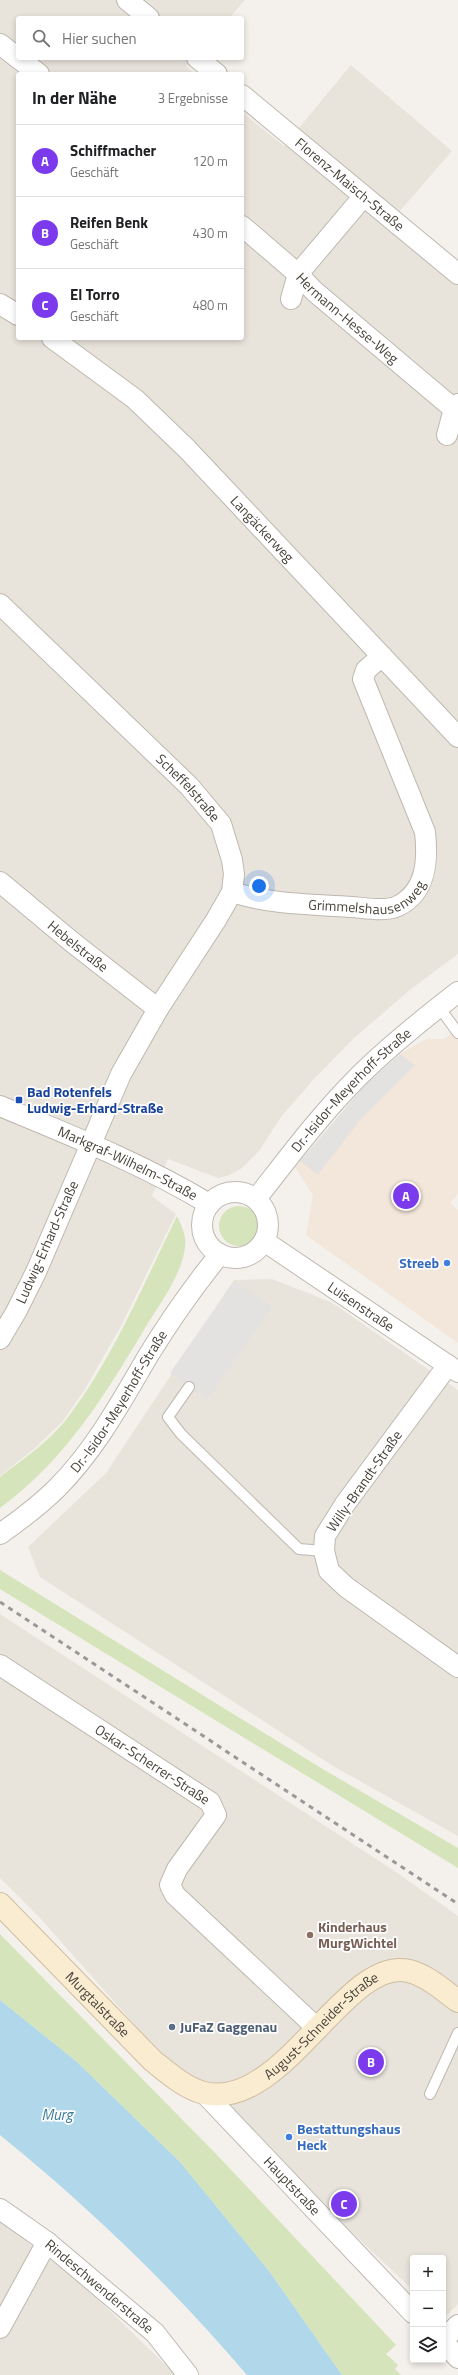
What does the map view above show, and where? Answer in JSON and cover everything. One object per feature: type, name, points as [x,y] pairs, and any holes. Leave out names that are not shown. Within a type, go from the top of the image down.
[{"type":"street","points":[[127,0],[147,16]]},
{"type":"street","points":[[0,44],[16,56]]},
{"type":"street","points":[[21,60],[36,72]]},
{"type":"street","name":"Florenz-Maisch-Straße","points":[[244,97],[363,197],[458,274]]},
{"type":"street","points":[[291,299],[298,274],[363,197]]},
{"type":"street","name":"Hermann-Hesse-Weg","points":[[244,228],[298,274],[314,291],[456,406]]},
{"type":"street","points":[[0,304],[16,314]]},
{"type":"street","name":"Langäckerweg","points":[[55,340],[135,399],[188,449],[382,656],[455,726]]},
{"type":"street","points":[[447,435],[456,406]]},
{"type":"street","name":"Scheffelstraße","points":[[0,604],[132,729],[189,786],[221,824],[232,860],[234,874],[232,892],[216,920],[158,1009],[121,1074],[90,1142]]},
{"type":"street","name":"Grimmelshausenweg","points":[[232,892],[256,900],[284,904],[374,908],[397,907],[416,892],[425,873],[427,854],[425,832],[363,680],[366,670],[382,656]]},
{"type":"street","name":"Hebelstraße","points":[[0,882],[72,942],[158,1009]]},
{"type":"street","name":"Dr.-Isidor-Meyerhoff-Straße","points":[[256,1199],[308,1131],[357,1078],[395,1042],[458,992]]},
{"type":"street","name":"Markgraf-Wilhelm-Straße","points":[[0,1106],[90,1142],[184,1189],[210,1204]]},
{"type":"street","name":"Ludwig-Erhard-Straße","points":[[0,1339],[16,1312],[36,1272],[90,1142]]},
{"type":"street","points":[[232,1192],[245,1193],[256,1199],[265,1211],[268,1219],[267,1234],[264,1241],[259,1247],[245,1256],[228,1257],[220,1254],[206,1241],[203,1231],[204,1212],[216,1198],[232,1192]]},
{"type":"street","name":"Luisenstraße","points":[[264,1241],[453,1369]]},
{"type":"street","name":"Dr.-Isidor-Meyerhoff-Straße","points":[[0,1534],[29,1514],[57,1488],[82,1460],[114,1415],[193,1286],[220,1254]]},
{"type":"street","name":"Willy-Brandt-Straße","points":[[453,1369],[345,1504],[325,1536],[324,1551],[329,1571],[346,1588],[458,1667]]},
{"type":"street","name":"Oskar-Scherrer-Straße","points":[[0,1665],[210,1802],[216,1815],[177,1869],[170,1885],[175,1895],[318,2029]]},
{"type":"street","name":"Murgtalstraße","points":[[0,1904],[153,2061],[175,2078],[204,2093]]},
{"type":"street","name":"August-Schneider-Straße","points":[[204,2093],[229,2094],[247,2088],[273,2069],[318,2029],[355,1991],[373,1979],[391,1970],[408,1971],[430,1980],[458,2001]]},
{"type":"street","name":"Hauptstraße","points":[[204,2093],[410,2310]]},
{"type":"street","name":"Rindeschwenderstraße","points":[[0,2209],[47,2242],[155,2332],[188,2375]]},
{"type":"street","points":[[0,2328],[47,2242]]},
{"type":"street","points":[[446,2337],[458,2325]]},
{"type":"street","points":[[446,2344],[458,2358]]},
{"type":"lane","points":[[439,1007],[458,1033]]},
{"type":"lane","points":[[189,1387],[168,1418],[181,1434],[299,1549],[324,1551]]},
{"type":"lane","points":[[430,2094],[458,2034]]},
{"type":"shaded area","points":[[0,0],[245,0],[231,16],[16,16],[16,60],[192,60],[186,66],[193,72],[16,72],[16,340],[244,340],[244,114],[284,146],[351,65],[452,151],[386,227],[458,285],[458,954],[411,989],[354,1038],[314,1079],[281,1117],[259,1151],[242,1168],[230,1175],[218,1178],[168,1159],[152,1196],[176,1214],[121,1326],[85,1389],[63,1421],[35,1448],[0,1476]]},
{"type":"shaded area","points":[[458,1028],[458,1194],[450,1203],[458,1210],[458,1343],[306,1235],[313,1195],[295,1167],[366,1084],[400,1054],[426,1039],[444,1039]]},
{"type":"shaded area","points":[[400,1054],[415,1065],[360,1120],[318,1175],[300,1161],[366,1084]]},
{"type":"shaded area","points":[[272,1279],[331,1302],[458,1390],[458,1836],[333,1766],[40,1577],[28,1547],[106,1473],[234,1280]]},
{"type":"shaded area","points":[[234,1281],[272,1306],[207,1400],[170,1373]]},
{"type":"shaded area","points":[[0,1614],[396,1872],[458,1916],[458,2304],[446,2316],[446,2255],[410,2255],[410,2287],[150,2042],[40,1918],[0,1878]]},
{"type":"shaded area","points":[[0,2221],[82,2284],[176,2375],[0,2375]]},
{"type":"green space","points":[[243,1206],[250,1209],[256,1215],[259,1226],[258,1234],[250,1243],[243,1246],[235,1246],[228,1243],[220,1234],[219,1222],[222,1215],[231,1207]]},
{"type":"green space","points":[[177,1216],[182,1227],[185,1247],[176,1276],[165,1296],[101,1399],[65,1447],[24,1489],[0,1508],[0,1477],[50,1437],[65,1421],[82,1398],[126,1322]]},
{"type":"green space","points":[[0,1570],[321,1768],[458,1848],[458,1868],[0,1589]]},
{"type":"green space","points":[[0,1934],[218,2156],[396,2345],[386,2354],[398,2365],[395,2369],[401,2375],[342,2375],[269,2271],[180,2162],[77,2062],[0,2000]]},
{"type":"water","name":"Murg","points":[[0,2000],[77,2062],[180,2162],[269,2271],[342,2375],[247,2375],[219,2342],[129,2249],[66,2191],[0,2135]]},
{"type":"railway","points":[[0,1602],[458,1904]]},
{"type":"place","name":"Bad Rotenfels Ludwig-Erhard-Straße","points":[[19,1100]]},
{"type":"place","name":"Schiffmacher","points":[[406,1196]]},
{"type":"place","name":"Streeb","points":[[447,1263]]},
{"type":"place","name":"Kinderhaus MurgWichtel","points":[[310,1935]]},
{"type":"place","name":"JuFaZ Gaggenau","points":[[172,2027]]},
{"type":"place","name":"Reifen Benk","points":[[371,2062]]},
{"type":"place","name":"Bestattungshaus Heck","points":[[289,2137]]},
{"type":"place","name":"El Torro","points":[[344,2204]]}]
